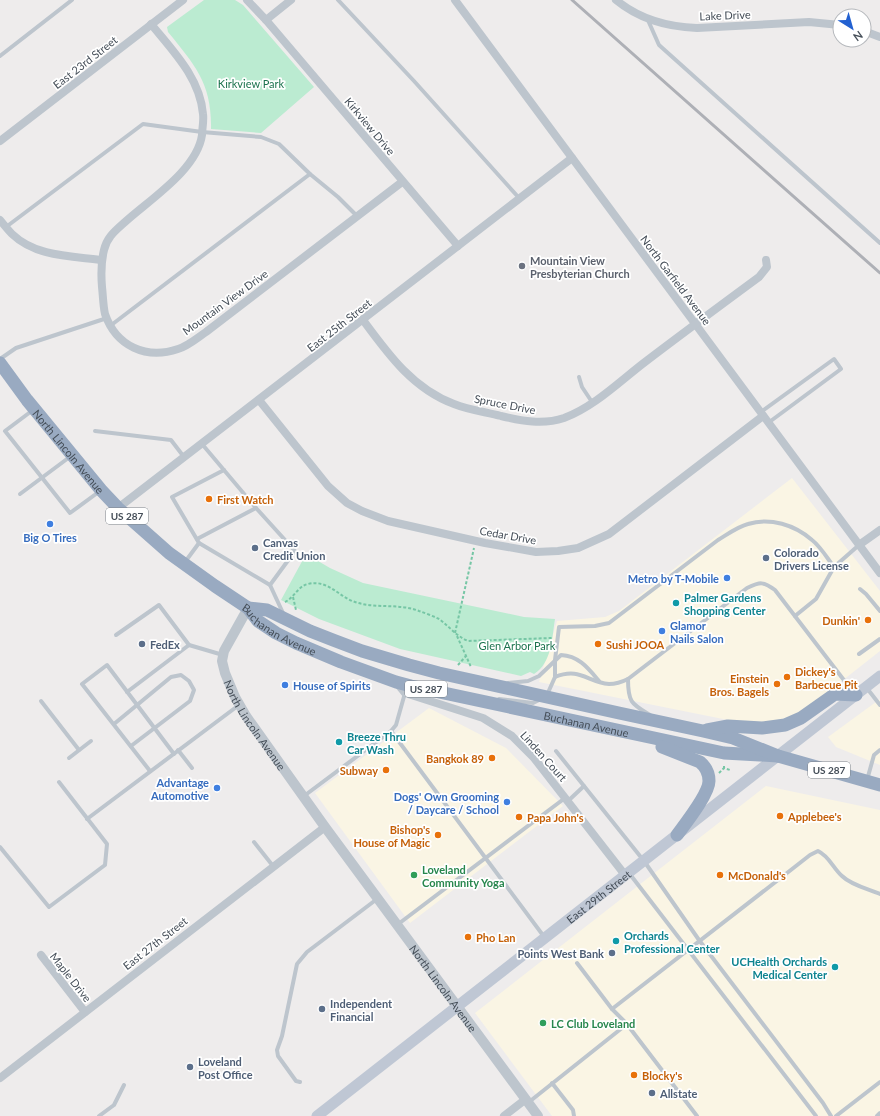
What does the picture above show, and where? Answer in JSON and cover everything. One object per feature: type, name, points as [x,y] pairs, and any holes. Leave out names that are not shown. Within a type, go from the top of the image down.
[{"type":"highway","name":"North Lincoln Avenue","points":[[3,370],[100,490],[118,508],[169,553],[248,608]]},
{"type":"highway","name":"Buchanan Avenue","points":[[248,608],[267,610],[328,638],[376,656],[439,673],[495,692],[546,697],[733,738],[778,756],[880,785]]},
{"type":"highway","name":"Buchanan Avenue","points":[[248,608],[258,621],[296,644],[396,682],[724,753],[778,756]]},
{"type":"highway","points":[[703,731],[728,726],[762,728],[785,725],[801,718],[835,694],[856,695]]},
{"type":"highway","points":[[620,730],[700,762],[705,766],[708,773],[709,783],[707,788],[692,814],[677,835]]},
{"type":"main road","name":"East 29th Street","points":[[317,1116],[880,676]]},
{"type":"street","name":"East 23rd Street","points":[[0,141],[183,0]]},
{"type":"street","points":[[247,0],[266,20],[291,0]]},
{"type":"street","name":"North Garfield Avenue","points":[[455,0],[880,573]]},
{"type":"street","name":"Lake Drive","points":[[616,0],[646,18],[667,25],[685,27],[809,22],[832,24]]},
{"type":"street","name":"Kirkview Drive","points":[[266,20],[402,182],[458,246]]},
{"type":"street","name":"Mountain View Drive","points":[[151,24],[193,79],[201,99],[204,115],[199,146],[181,173],[111,234],[107,241],[102,260],[103,300],[105,313],[118,336],[125,343],[133,348],[154,354],[179,349],[206,332],[402,182]]},
{"type":"street","name":"East 25th Street","points":[[118,508],[572,158]]},
{"type":"street","points":[[0,220],[12,235],[40,251],[51,254],[102,260]]},
{"type":"street","name":"Spruce Drive","points":[[363,320],[393,360],[412,379],[431,393],[454,404],[513,419],[541,422],[562,418],[582,409],[592,402],[759,277],[767,266],[766,260]]},
{"type":"street","name":"Cedar Drive","points":[[260,400],[328,486],[347,503],[388,522],[536,552],[578,548],[595,541],[618,528],[764,417]]},
{"type":"street","points":[[859,545],[880,530]]},
{"type":"street","points":[[223,655],[248,608]]},
{"type":"street","name":"North Lincoln Avenue","points":[[223,655],[222,661],[225,673],[239,704],[303,797],[538,1116]]},
{"type":"street","points":[[396,682],[405,693]]},
{"type":"street","name":"Linden Court","points":[[405,693],[483,718],[512,736],[534,758],[627,874]]},
{"type":"street","name":"East 27th Street","points":[[0,1078],[325,827]]},
{"type":"street","name":"Maple Drive","points":[[41,955],[85,1012]]},
{"type":"street","points":[[504,1116],[527,1101]]},
{"type":"lane","points":[[0,56],[72,0]]},
{"type":"lane","points":[[338,0],[414,81],[520,199]]},
{"type":"lane","points":[[646,18],[659,45],[880,243]]},
{"type":"lane","points":[[6,228],[143,124],[202,132],[261,137],[279,144],[357,216]]},
{"type":"lane","points":[[0,359],[16,348],[109,322],[310,174]]},
{"type":"lane","points":[[834,358],[841,369],[764,417],[834,358]]},
{"type":"lane","points":[[579,377],[582,387],[592,402]]},
{"type":"lane","points":[[35,409],[5,431],[70,513],[100,490]]},
{"type":"lane","points":[[95,431],[171,440],[185,457]]},
{"type":"lane","points":[[202,444],[256,508],[295,551],[270,585]]},
{"type":"lane","points":[[20,494],[72,455]]},
{"type":"lane","points":[[224,470],[172,497],[199,543],[270,585],[286,619]]},
{"type":"lane","points":[[197,539],[256,508]]},
{"type":"lane","points":[[546,697],[555,677],[555,660],[559,627],[595,626],[609,623],[733,530],[749,523],[767,521],[784,524],[800,530],[814,541],[834,567]]},
{"type":"lane","points":[[184,564],[199,543]]},
{"type":"lane","points":[[795,616],[816,599],[834,567],[859,545]]},
{"type":"lane","points":[[555,677],[575,673],[609,684],[620,683],[628,679],[747,588],[757,583],[767,584],[775,590],[856,695]]},
{"type":"lane","points":[[860,589],[880,611]]},
{"type":"lane","points":[[116,635],[159,605],[189,645],[223,655]]},
{"type":"lane","points":[[859,654],[880,639]]},
{"type":"lane","points":[[127,692],[189,645]]},
{"type":"lane","points":[[495,692],[539,676],[561,655],[570,655],[578,659],[599,681]]},
{"type":"lane","points":[[150,771],[82,684],[107,665],[174,754]]},
{"type":"lane","points":[[114,724],[171,678],[181,675],[189,681],[194,690],[190,701],[130,746]]},
{"type":"lane","points":[[628,679],[628,691],[633,704],[663,722]]},
{"type":"lane","points":[[866,687],[880,705]]},
{"type":"lane","points":[[426,689],[487,697]]},
{"type":"lane","points":[[303,797],[391,731],[396,725],[405,693]]},
{"type":"lane","points":[[41,701],[79,750]]},
{"type":"lane","points":[[87,819],[239,704]]},
{"type":"lane","points":[[391,731],[545,938]]},
{"type":"lane","points":[[69,758],[91,741]]},
{"type":"lane","points":[[178,750],[192,768]]},
{"type":"lane","points":[[866,781],[874,755],[880,750]]},
{"type":"lane","points":[[556,751],[644,861],[700,940],[831,1116]]},
{"type":"lane","points":[[0,847],[49,907],[105,865],[107,844],[59,782]]},
{"type":"lane","points":[[397,925],[584,786]]},
{"type":"lane","points":[[254,842],[273,866]]},
{"type":"lane","points":[[612,1009],[810,855],[818,851],[827,856],[842,876],[849,881],[880,894]]},
{"type":"lane","points":[[627,874],[688,949],[816,1116]]},
{"type":"lane","points":[[300,1082],[296,1082],[278,1056],[277,1050],[282,1036],[297,964],[307,952],[377,898]]},
{"type":"lane","points":[[576,963],[612,1009],[627,1024],[697,1116]]},
{"type":"lane","points":[[527,1101],[627,1024]]},
{"type":"lane","points":[[836,1116],[880,1082]]},
{"type":"lane","points":[[552,1083],[573,1110],[574,1116]]},
{"type":"lane","points":[[99,1116],[114,1105],[124,1086]]},
{"type":"lane","points":[[877,1116],[880,1113]]},
{"type":"path","points":[[472,667],[456,634],[476,541]]},
{"type":"path","points":[[278,604],[293,597],[303,586],[309,583],[318,583],[328,586],[344,597],[355,602],[417,610],[438,619],[456,634],[468,641],[557,638]]},
{"type":"path","points":[[293,597],[296,610]]},
{"type":"path","points":[[458,665],[466,656]]},
{"type":"path","points":[[724,766],[724,768],[730,770]]},
{"type":"shaded area","points":[[792,478],[880,591],[880,651],[800,714],[767,723],[738,722],[539,682],[557,621],[605,617],[619,611]]},
{"type":"shaded area","points":[[880,699],[880,765],[836,747],[828,737]]},
{"type":"shaded area","points":[[429,708],[506,748],[563,806],[410,923],[315,793]]},
{"type":"shaded area","points":[[766,786],[880,810],[880,1116],[552,1116],[475,1013]]},
{"type":"green space","name":"Kirkview Park","points":[[204,0],[235,0],[243,5],[314,87],[261,133],[211,129],[211,113],[205,87],[194,65],[168,32],[167,27]]},
{"type":"green space","name":"Glen Arbor Park","points":[[306,554],[330,568],[363,583],[524,617],[555,619],[548,657],[540,669],[534,674],[530,672],[521,676],[400,649],[319,619],[281,600]]},
{"type":"railway","points":[[572,0],[880,273]]},
{"type":"place","name":"Mountain View Presbyterian Church","points":[[522,266]]},
{"type":"place","name":"First Watch","points":[[209,499]]},
{"type":"place","name":"Big O Tires","points":[[50,524]]},
{"type":"place","name":"Canvas Credit Union","points":[[255,548]]},
{"type":"place","name":"Colorado Drivers License","points":[[766,558]]},
{"type":"place","name":"Metro by T-Mobile","points":[[727,578]]},
{"type":"place","name":"Palmer Gardens Shopping Center","points":[[676,603]]},
{"type":"place","name":"Dunkin'","points":[[868,620]]},
{"type":"place","name":"Glamor Nails Salon","points":[[662,631]]},
{"type":"place","name":"FedEx","points":[[142,644]]},
{"type":"place","name":"Sushi JOOA","points":[[598,644]]},
{"type":"place","name":"Dickey's Barbecue Pit","points":[[787,677]]},
{"type":"place","name":"Einstein Bros. Bagels","points":[[777,684]]},
{"type":"place","name":"House of Spirits","points":[[285,685]]},
{"type":"place","name":"Breeze Thru Car Wash","points":[[339,742]]},
{"type":"place","name":"Bangkok 89","points":[[492,758]]},
{"type":"place","name":"Subway","points":[[386,770]]},
{"type":"place","name":"Advantage Automotive","points":[[217,788]]},
{"type":"place","name":"Dogs' Own Grooming / Daycare / School","points":[[507,802]]},
{"type":"place","name":"Applebee's","points":[[780,816]]},
{"type":"place","name":"Papa John's","points":[[519,817]]},
{"type":"place","name":"Bishop's House of Magic","points":[[438,835]]},
{"type":"place","name":"Loveland Community Yoga","points":[[414,875]]},
{"type":"place","name":"McDonald's","points":[[720,875]]},
{"type":"place","name":"Pho Lan","points":[[468,937]]},
{"type":"place","name":"Orchards Professional Center","points":[[616,941]]},
{"type":"place","name":"Points West Bank","points":[[612,953]]},
{"type":"place","name":"UCHealth Orchards Medical Center","points":[[835,967]]},
{"type":"place","name":"Independent Financial","points":[[322,1009]]},
{"type":"place","name":"LC Club Loveland","points":[[543,1023]]},
{"type":"place","name":"Loveland Post Office","points":[[190,1067]]},
{"type":"place","name":"Blocky's","points":[[634,1075]]},
{"type":"place","name":"Allstate","points":[[652,1093]]}]
